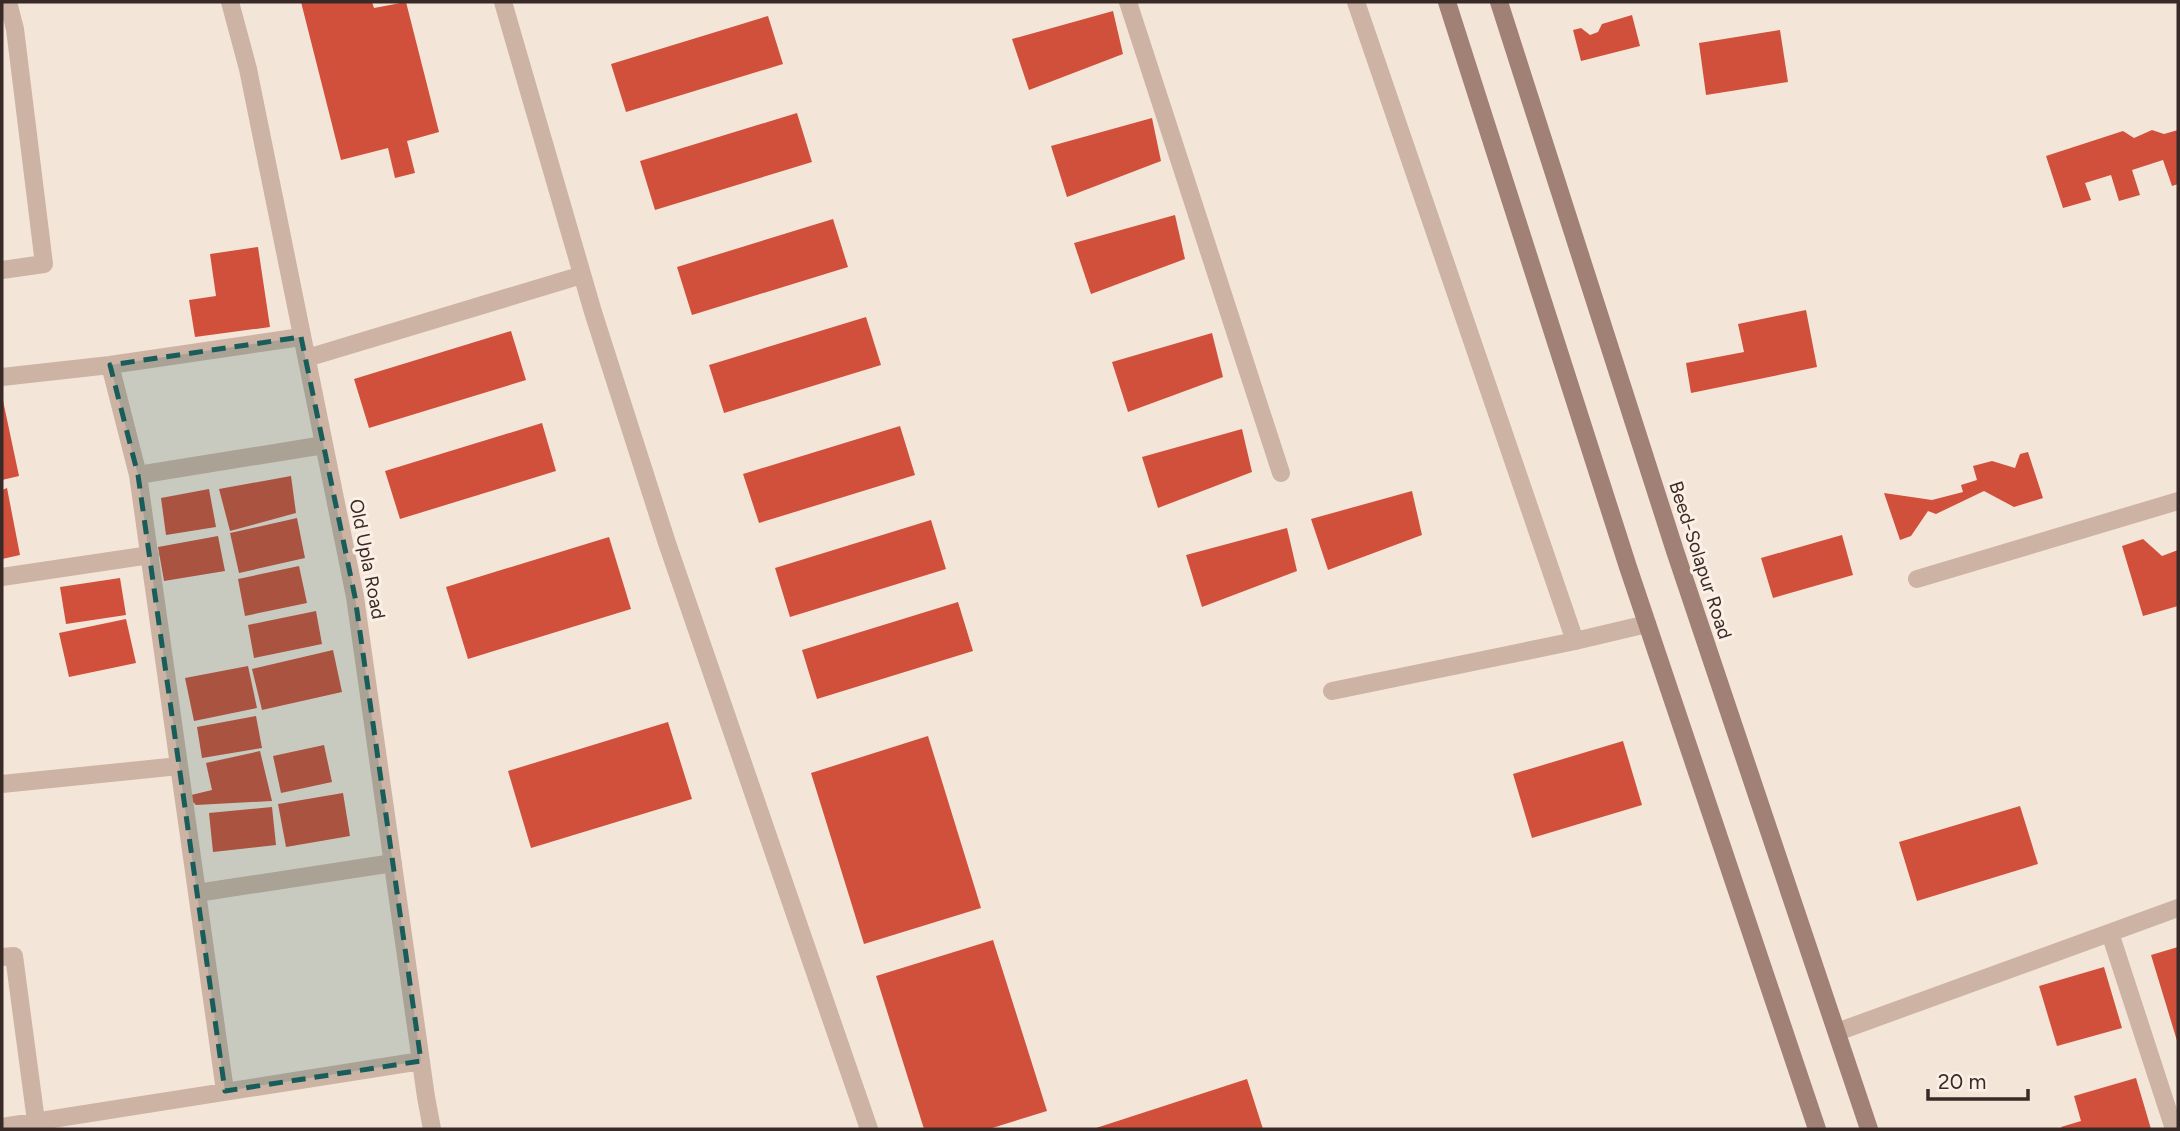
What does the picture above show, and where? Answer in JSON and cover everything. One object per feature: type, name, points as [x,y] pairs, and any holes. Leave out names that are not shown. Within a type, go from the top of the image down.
[{"type":"main road","points":[[1447,2],[1647,624],[1816,1129]]},
{"type":"main road","name":"Beed-Solapur Road","points":[[1499,2],[1675,551],[1869,1129]]},
{"type":"street","points":[[2,270],[44,264],[8,30],[8,2]]},
{"type":"street","name":"Old Upla Road","points":[[230,2],[248,69],[355,597],[432,1129]]},
{"type":"street","points":[[503,2],[582,275],[667,543],[869,1129]]},
{"type":"street","points":[[1128,2],[1281,473]]},
{"type":"street","points":[[1356,2],[1575,641]]},
{"type":"street","points":[[307,358],[582,275]]},
{"type":"street","points":[[2,377],[110,365],[301,337]]},
{"type":"street","points":[[110,365],[138,475],[225,1091]]},
{"type":"street","points":[[138,475],[324,445]]},
{"type":"street","points":[[1917,579],[2178,501]]},
{"type":"street","points":[[2,577],[150,555]]},
{"type":"street","points":[[1332,691],[1647,624]]},
{"type":"street","points":[[2,784],[179,766]]},
{"type":"street","points":[[197,893],[393,863]]},
{"type":"street","points":[[1837,1032],[2178,908]]},
{"type":"street","points":[[2110,933],[2174,1129]]},
{"type":"street","points":[[2,957],[14,956],[29,1125]]},
{"type":"street","points":[[2,1127],[29,1125],[421,1061]]},
{"type":"highlighted area","points":[[301,337],[355,597],[421,1061],[225,1091],[138,475],[110,365]]},
{"type":"building","points":[[301,2],[372,2],[374,8],[406,2],[439,132],[407,141],[415,173],[395,178],[388,148],[341,160]]},
{"type":"building","points":[[1113,11],[1123,54],[1029,90],[1012,39]]},
{"type":"building","points":[[1632,15],[1640,46],[1581,61],[1573,30],[1581,28],[1590,35],[1598,32],[1602,24]]},
{"type":"building","points":[[768,16],[783,64],[626,112],[611,64]]},
{"type":"building","points":[[1780,30],[1788,82],[1706,95],[1699,43]]},
{"type":"building","points":[[797,113],[812,162],[655,210],[640,161]]},
{"type":"building","points":[[1152,118],[1161,161],[1067,197],[1051,146]]},
{"type":"building","points":[[2152,130],[2164,134],[2178,130],[2178,184],[2172,186],[2163,160],[2132,170],[2140,195],[2119,201],[2111,175],[2085,183],[2091,200],[2063,208],[2046,156],[2123,131],[2134,138]]},
{"type":"building","points":[[1175,215],[1185,259],[1091,294],[1074,243]]},
{"type":"building","points":[[833,219],[848,267],[692,315],[677,267]]},
{"type":"building","points":[[258,247],[270,327],[195,337],[189,300],[216,296],[210,254]]},
{"type":"building","points":[[1806,310],[1817,367],[1691,393],[1686,363],[1744,352],[1738,324]]},
{"type":"building","points":[[866,317],[881,365],[724,413],[709,365]]},
{"type":"building","points":[[511,331],[526,380],[369,428],[354,379]]},
{"type":"building","points":[[1212,333],[1223,377],[1128,412],[1112,362]]},
{"type":"building","points":[[2,396],[19,476],[2,480]]},
{"type":"building","points":[[542,423],[556,471],[400,519],[385,471]]},
{"type":"building","points":[[900,426],[915,475],[759,523],[743,474]]},
{"type":"building","points":[[1242,429],[1252,472],[1158,508],[1142,457]]},
{"type":"building","points":[[2028,452],[2043,498],[2014,507],[1984,491],[1936,514],[1928,511],[1911,536],[1900,540],[1884,493],[1932,500],[1963,492],[1961,485],[1977,480],[1973,466],[1992,461],[2015,468],[2020,454]]},
{"type":"building","points":[[291,476],[296,513],[230,531],[219,489]]},
{"type":"building","points":[[7,488],[20,555],[2,559],[2,490]]},
{"type":"building","points":[[209,489],[216,527],[166,535],[161,498]]},
{"type":"building","points":[[1412,491],[1422,535],[1328,570],[1311,519]]},
{"type":"building","points":[[297,518],[305,558],[239,573],[230,533]]},
{"type":"building","points":[[931,520],[946,569],[790,617],[775,568]]},
{"type":"building","points":[[1287,528],[1297,571],[1202,607],[1186,555]]},
{"type":"building","points":[[1842,535],[1853,575],[1773,598],[1761,558]]},
{"type":"building","points":[[218,536],[225,571],[164,581],[158,547]]},
{"type":"building","points":[[609,537],[631,609],[468,659],[446,587]]},
{"type":"building","points":[[2143,539],[2162,556],[2178,550],[2178,606],[2143,616],[2122,546]]},
{"type":"building","points":[[299,566],[307,603],[245,616],[238,579]]},
{"type":"building","points":[[120,578],[126,615],[66,624],[60,587]]},
{"type":"building","points":[[958,602],[973,651],[817,699],[802,650]]},
{"type":"building","points":[[316,611],[322,644],[254,658],[248,625]]},
{"type":"building","points":[[126,619],[136,663],[69,677],[59,633]]},
{"type":"building","points":[[333,650],[342,692],[262,710],[252,669]]},
{"type":"building","points":[[248,666],[257,708],[194,721],[185,678]]},
{"type":"building","points":[[256,716],[262,748],[202,758],[197,727]]},
{"type":"building","points":[[668,722],[692,799],[531,848],[508,771]]},
{"type":"building","points":[[928,736],[981,908],[864,944],[811,773]]},
{"type":"building","points":[[1623,741],[1642,805],[1532,838],[1513,774]]},
{"type":"building","points":[[324,745],[332,782],[281,793],[273,756]]},
{"type":"building","points":[[260,751],[272,801],[196,805],[187,796],[212,790],[206,763]]},
{"type":"building","points":[[343,793],[350,836],[286,847],[278,804]]},
{"type":"building","points":[[2020,806],[2038,864],[1917,901],[1899,842]]},
{"type":"building","points":[[272,807],[276,845],[213,852],[209,813]]},
{"type":"building","points":[[993,940],[1047,1111],[989,1129],[924,1129],[876,976]]},
{"type":"building","points":[[2178,947],[2178,1044],[2151,955]]},
{"type":"building","points":[[2104,967],[2122,1028],[2057,1046],[2039,986]]},
{"type":"building","points":[[2136,1078],[2151,1129],[2062,1129],[2061,1127],[2081,1121],[2074,1096]]},
{"type":"building","points":[[1247,1079],[1263,1129],[1093,1129]]}]
